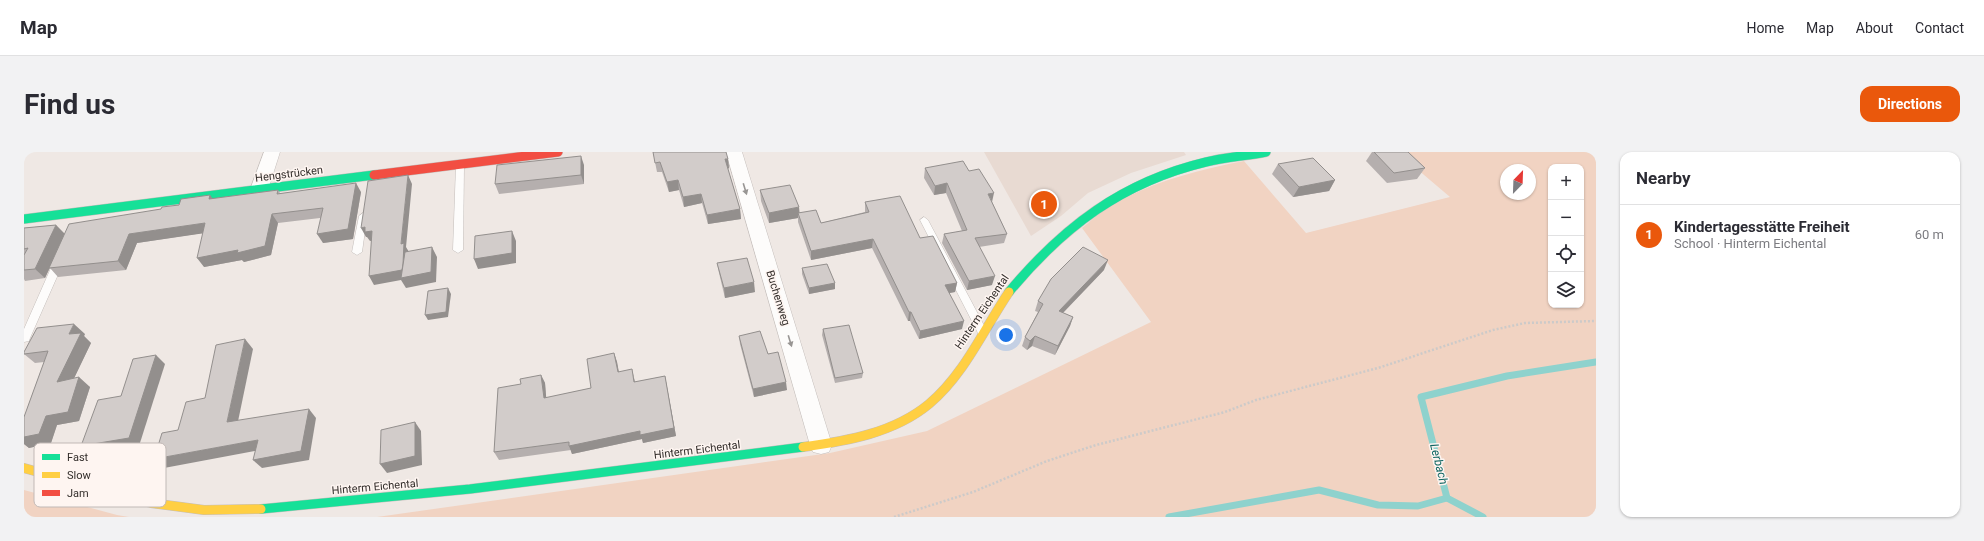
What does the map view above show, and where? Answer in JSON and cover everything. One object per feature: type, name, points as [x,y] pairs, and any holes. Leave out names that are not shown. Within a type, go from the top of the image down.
[{"type":"street","points":[[259,190],[272,152]]},
{"type":"street","name":"Hengstrücken","points":[[24,219],[79,217],[259,190],[368,180],[460,164],[558,152]]},
{"type":"street","name":"Buchenweg","points":[[734,152],[821,445]]},
{"type":"street","name":"Hinterm Eichental","points":[[166,505],[191,509],[212,510],[289,507],[425,495],[704,462],[821,445],[853,439],[885,430],[920,412],[935,400],[944,389],[1009,291],[1028,268],[1060,236],[1100,205],[1132,188],[1187,167],[1266,152]]},
{"type":"street","name":"Hinterm Eichental","points":[[24,468],[34,470]]},
{"type":"lane","points":[[458,250],[460,164]]},
{"type":"lane","points":[[357,252],[364,206]]},
{"type":"lane","points":[[924,220],[982,331]]},
{"type":"lane","points":[[25,338],[62,255]]},
{"type":"path","points":[[894,517],[973,492],[1047,461],[1096,445],[1225,412],[1256,400],[1378,368],[1506,327],[1525,323],[1596,321]]},
{"type":"shaded area","points":[[984,152],[1184,152],[1186,155],[1131,173],[1088,193],[1061,216],[1031,236]]},
{"type":"shaded area","points":[[1397,152],[1596,152],[1596,517],[377,517],[830,453],[927,431],[1151,322],[1082,228],[1102,212],[1125,198],[1153,185],[1183,175],[1244,161],[1306,233],[1450,197]]},
{"type":"shaded area","points":[[24,490],[34,493],[34,507],[87,507],[129,517],[24,517]]},
{"type":"building","points":[[653,152],[726,152],[728,159],[725,159],[740,209],[707,215],[701,194],[683,197],[678,180],[667,182],[660,162],[655,163]]},
{"type":"building","points":[[1374,152],[1408,152],[1425,168],[1394,173]]},
{"type":"building","points":[[581,156],[581,175],[495,184],[497,165]]},
{"type":"building","points":[[1313,158],[1335,180],[1299,187],[1278,164]]},
{"type":"building","points":[[963,161],[969,171],[979,169],[994,193],[988,194],[1007,234],[975,238],[995,276],[969,281],[944,234],[967,230],[947,183],[935,186],[925,168]]},
{"type":"building","points":[[408,175],[401,244],[404,243],[402,270],[369,276],[372,231],[365,232],[365,227],[361,228],[368,181]]},
{"type":"building","points":[[356,183],[348,229],[317,234],[323,208],[272,214],[265,246],[237,253],[238,250],[197,258],[205,223],[129,234],[118,261],[49,268],[69,224],[179,205],[181,199],[210,195],[209,199],[278,190],[277,194]]},
{"type":"building","points":[[790,185],[799,207],[769,213],[760,190]]},
{"type":"building","points":[[900,196],[920,238],[933,236],[957,283],[945,285],[964,321],[920,331],[873,239],[811,251],[798,213],[816,210],[821,223],[869,212],[865,202]]},
{"type":"building","points":[[56,225],[35,269],[24,270],[24,255],[28,248],[24,249],[24,228]]},
{"type":"building","points":[[512,231],[512,253],[474,259],[475,236]]},
{"type":"building","points":[[432,247],[431,272],[401,278],[405,252]]},
{"type":"building","points":[[1083,247],[1108,260],[1059,311],[1073,317],[1058,346],[1035,336],[1030,341],[1025,337],[1043,304],[1038,301],[1051,279]]},
{"type":"building","points":[[747,258],[754,282],[724,288],[717,263]]},
{"type":"building","points":[[827,264],[835,283],[809,288],[802,268]]},
{"type":"building","points":[[448,288],[446,312],[425,315],[428,291]]},
{"type":"building","points":[[74,324],[69,334],[81,333],[57,382],[79,377],[68,412],[46,416],[39,434],[24,437],[24,417],[48,351],[24,354],[24,352],[37,328]]},
{"type":"building","points":[[849,325],[863,373],[835,378],[823,329]]},
{"type":"building","points":[[760,331],[768,354],[778,352],[786,382],[753,389],[739,336]]},
{"type":"building","points":[[245,339],[227,422],[309,409],[301,451],[253,460],[258,440],[166,457],[166,443],[159,443],[162,433],[178,430],[186,402],[205,398],[216,345]]},
{"type":"building","points":[[614,353],[618,372],[632,369],[634,382],[665,376],[674,428],[640,435],[640,431],[569,446],[569,442],[494,452],[498,388],[521,384],[520,379],[541,375],[544,398],[591,388],[587,359]]},
{"type":"building","points":[[156,355],[129,438],[99,443],[82,443],[98,400],[121,396],[133,359]]},
{"type":"building","points":[[415,422],[415,456],[380,464],[381,430]]},
{"type":"waterway","name":"Lerbach","points":[[1447,498],[1421,397],[1507,376],[1596,362]]},
{"type":"waterway","name":"Lerbach","points":[[1169,517],[1319,490],[1378,505],[1418,506],[1447,498]]},
{"type":"waterway","points":[[1447,498],[1483,517]]},
{"type":"traffic: fast","points":[[1009,292],[1029,268],[1072,226],[1121,194],[1147,181],[1206,162],[1266,152]]},
{"type":"traffic: fast","points":[[24,219],[374,175]]},
{"type":"traffic: fast","points":[[261,509],[470,489],[803,447]]},
{"type":"traffic: slow","points":[[803,447],[841,441],[879,431],[914,415],[929,404],[943,390],[961,367],[1009,292]]},
{"type":"traffic: slow","points":[[24,468],[34,471]]},
{"type":"traffic: slow","points":[[166,506],[204,510],[261,509]]},
{"type":"traffic: jam","points":[[374,175],[558,152]]},
{"type":"place","name":"Kindertagesstätte Freiheit","points":[[1044,204]]}]
